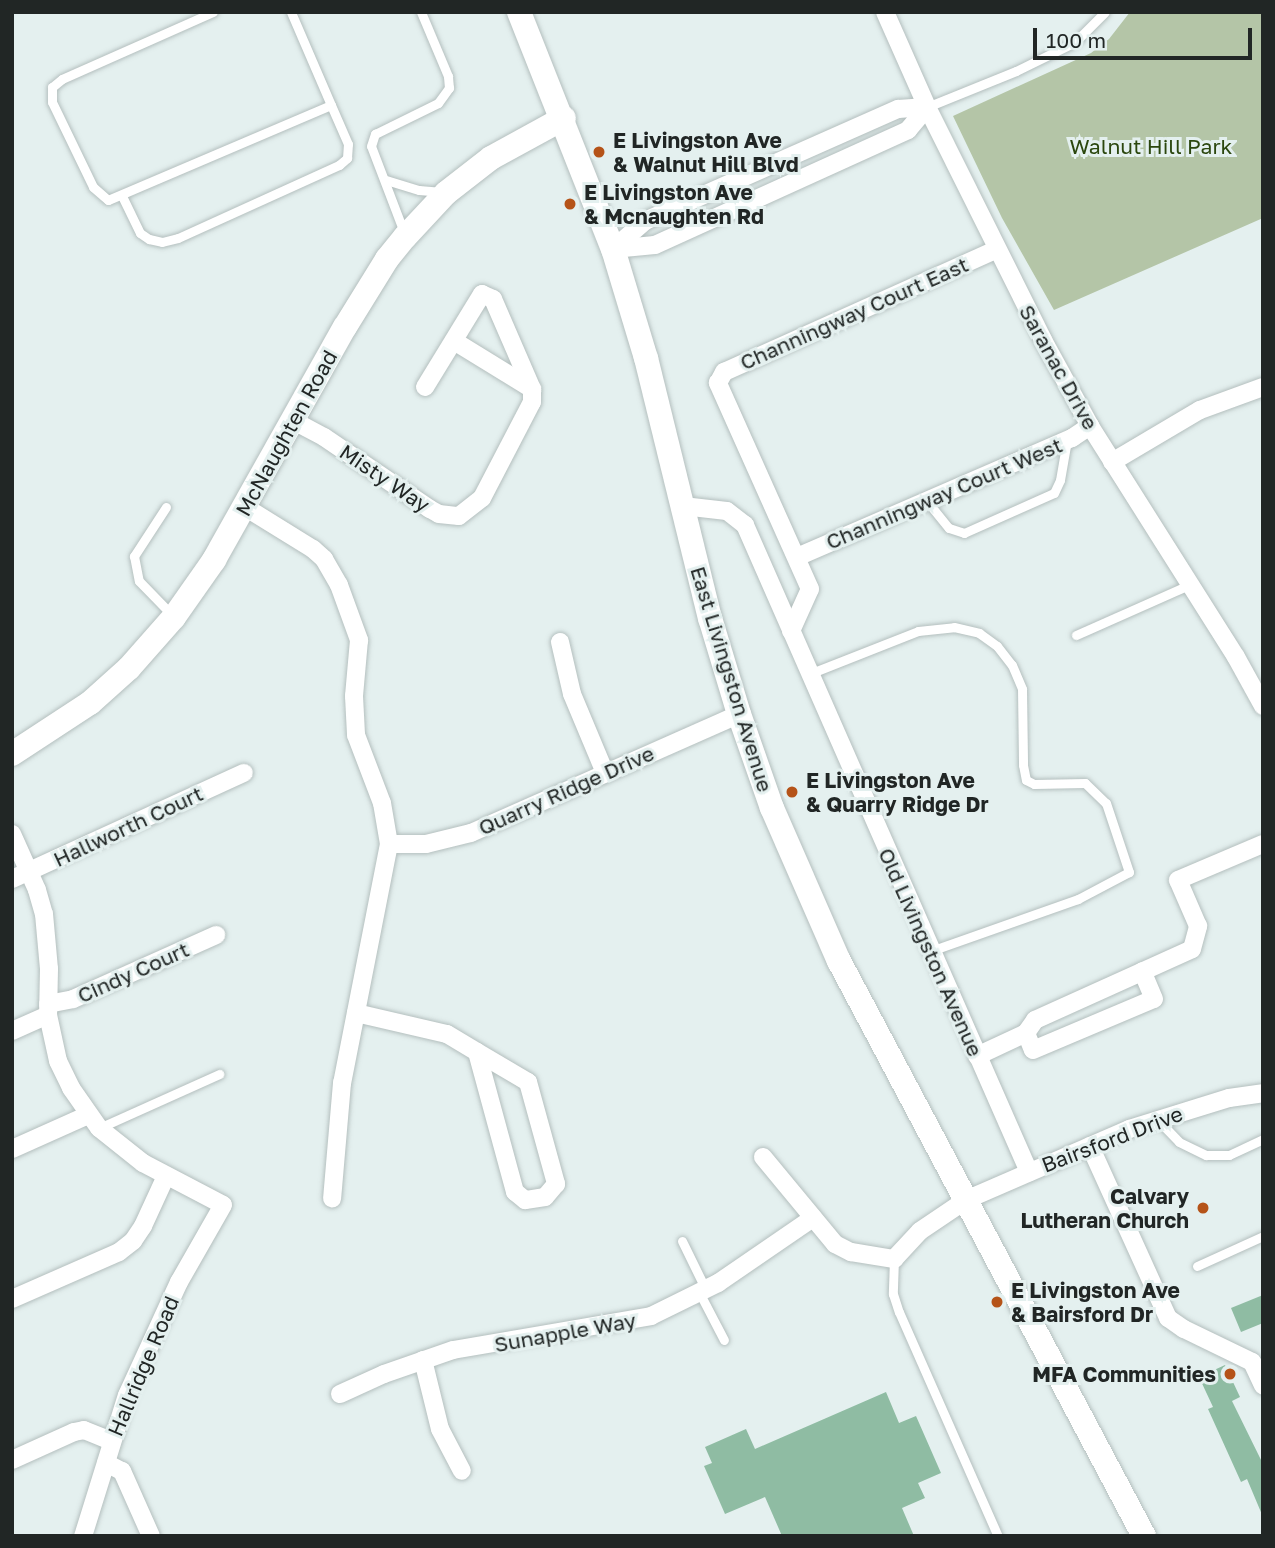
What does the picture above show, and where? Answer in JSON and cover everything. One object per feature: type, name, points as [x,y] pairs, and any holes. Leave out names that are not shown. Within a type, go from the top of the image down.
[{"type":"main road","name":"East Livingston Avenue","points":[[519,12],[564,118],[613,249],[639,332],[710,618],[738,714],[772,808],[839,961],[1144,1536]]},
{"type":"main road","name":"McNaughten Road","points":[[12,754],[90,704],[129,668],[174,617],[214,560],[345,327],[387,259],[405,237],[446,193],[518,140],[564,118]]},
{"type":"street","name":"Saranac Drive","points":[[885,12],[996,250],[1090,426],[1191,584],[1263,706]]},
{"type":"street","points":[[613,249],[655,245],[908,130],[927,107]]},
{"type":"street","points":[[613,249],[645,221],[898,109],[927,107]]},
{"type":"street","name":"Channingway Court East","points":[[797,557],[718,383],[724,372],[996,250]]},
{"type":"street","points":[[425,387],[482,294],[493,299],[532,389]]},
{"type":"street","points":[[454,341],[532,389]]},
{"type":"street","points":[[1112,463],[1200,410],[1263,387]]},
{"type":"street","name":"Misty Way","points":[[292,420],[324,437],[430,509],[439,514],[459,516],[482,498],[528,415],[532,389]]},
{"type":"street","name":"Channingway Court West","points":[[797,557],[1067,440],[1090,426]]},
{"type":"street","name":"Old Livingston Avenue","points":[[683,506],[727,511],[740,519],[1029,1172]]},
{"type":"street","points":[[245,507],[313,548],[324,559],[339,585],[359,640],[354,696],[356,735],[382,803],[389,844],[342,1083],[332,1199]]},
{"type":"street","points":[[791,631],[810,589],[797,557]]},
{"type":"street","points":[[560,642],[579,714],[605,773]]},
{"type":"street","name":"Quarry Ridge Drive","points":[[389,844],[450,841],[738,714]]},
{"type":"street","name":"Hallworth Court","points":[[21,875],[244,773]]},
{"type":"street","points":[[12,834],[21,875],[44,914],[48,943],[48,1010],[58,1061],[93,1122],[144,1163],[166,1176],[143,1226],[133,1241],[119,1252],[12,1299]]},
{"type":"street","points":[[977,1056],[1026,1033],[1035,1020],[1192,949],[1198,926],[1178,880],[1263,844]]},
{"type":"street","name":"Cindy Court","points":[[12,1031],[48,1010],[216,935]]},
{"type":"street","points":[[1026,1033],[1033,1050],[1154,999],[1142,971]]},
{"type":"street","points":[[356,1013],[447,1034],[477,1052],[528,1083],[556,1184],[545,1196],[526,1200],[515,1192],[477,1052]]},
{"type":"street","name":"Bairsford Drive","points":[[894,1259],[920,1231],[966,1200],[1157,1119],[1230,1097],[1263,1093]]},
{"type":"street","points":[[12,1149],[93,1122]]},
{"type":"street","points":[[1090,1146],[1168,1318],[1184,1329],[1257,1360],[1263,1386]]},
{"type":"street","points":[[763,1157],[835,1244],[851,1252],[894,1259]]},
{"type":"street","name":"Hallridge Road","points":[[83,1536],[111,1441],[153,1335],[223,1205],[166,1176]]},
{"type":"street","name":"Sunapple Way","points":[[340,1394],[453,1350],[634,1321],[702,1290],[747,1265],[813,1218]]},
{"type":"street","points":[[423,1360],[440,1429],[462,1471]]},
{"type":"street","points":[[12,1460],[84,1430],[111,1441]]},
{"type":"street","points":[[106,1463],[122,1471],[151,1536]]},
{"type":"lane","points":[[213,12],[61,79],[52,87],[52,102],[93,187],[108,200],[331,105]]},
{"type":"lane","points":[[122,196],[140,233],[162,242],[178,238],[340,165],[347,158],[348,144],[290,12]]},
{"type":"lane","points":[[405,237],[386,180],[371,146],[372,138],[438,103],[449,88],[448,76],[421,12]]},
{"type":"lane","points":[[927,107],[1016,71],[1075,42],[1105,12]]},
{"type":"lane","points":[[386,180],[419,190],[446,193]]},
{"type":"lane","points":[[926,500],[949,528],[964,533],[1054,493],[1060,480],[1067,440]]},
{"type":"lane","points":[[166,507],[134,556],[139,581],[174,617]]},
{"type":"lane","points":[[1076,635],[1191,584]]},
{"type":"lane","points":[[808,674],[918,631],[954,627],[979,633],[997,646],[1012,665],[1022,688],[1023,765],[1026,780],[1034,783],[1085,783],[1106,803],[1129,872],[1078,898],[930,951]]},
{"type":"lane","points":[[93,1122],[219,1074]]},
{"type":"lane","points":[[1157,1119],[1180,1142],[1206,1155],[1229,1155],[1263,1139]]},
{"type":"lane","points":[[1197,1266],[1263,1236]]},
{"type":"lane","points":[[682,1241],[724,1340]]},
{"type":"lane","points":[[894,1259],[893,1294],[898,1312],[998,1536]]},
{"type":"green space","name":"Walnut Hill Park","points":[[1130,12],[1263,12],[1263,218],[1054,310],[1002,218],[953,116],[1091,53],[1109,39]]},
{"type":"building","points":[[1263,1295],[1263,1323],[1241,1332],[1231,1308]]},
{"type":"building","points":[[1225,1365],[1240,1397],[1232,1401],[1263,1464],[1263,1517],[1247,1479],[1241,1482],[1208,1409],[1213,1407],[1199,1377]]},
{"type":"building","points":[[886,1392],[899,1423],[916,1416],[941,1473],[918,1483],[925,1498],[902,1508],[914,1536],[782,1536],[765,1497],[725,1514],[704,1466],[712,1463],[705,1447],[746,1429],[755,1449]]},
{"type":"place","name":"E Livingston Ave & Walnut Hill Blvd","points":[[599,152]]},
{"type":"place","name":"E Livingston Ave & Mcnaughten Rd","points":[[570,204]]},
{"type":"place","name":"E Livingston Ave & Quarry Ridge Dr","points":[[792,792]]},
{"type":"place","name":"Calvary Lutheran Church","points":[[1203,1208]]},
{"type":"place","name":"E Livingston Ave & Bairsford Dr","points":[[997,1302]]},
{"type":"place","name":"MFA Communities","points":[[1230,1374]]}]
